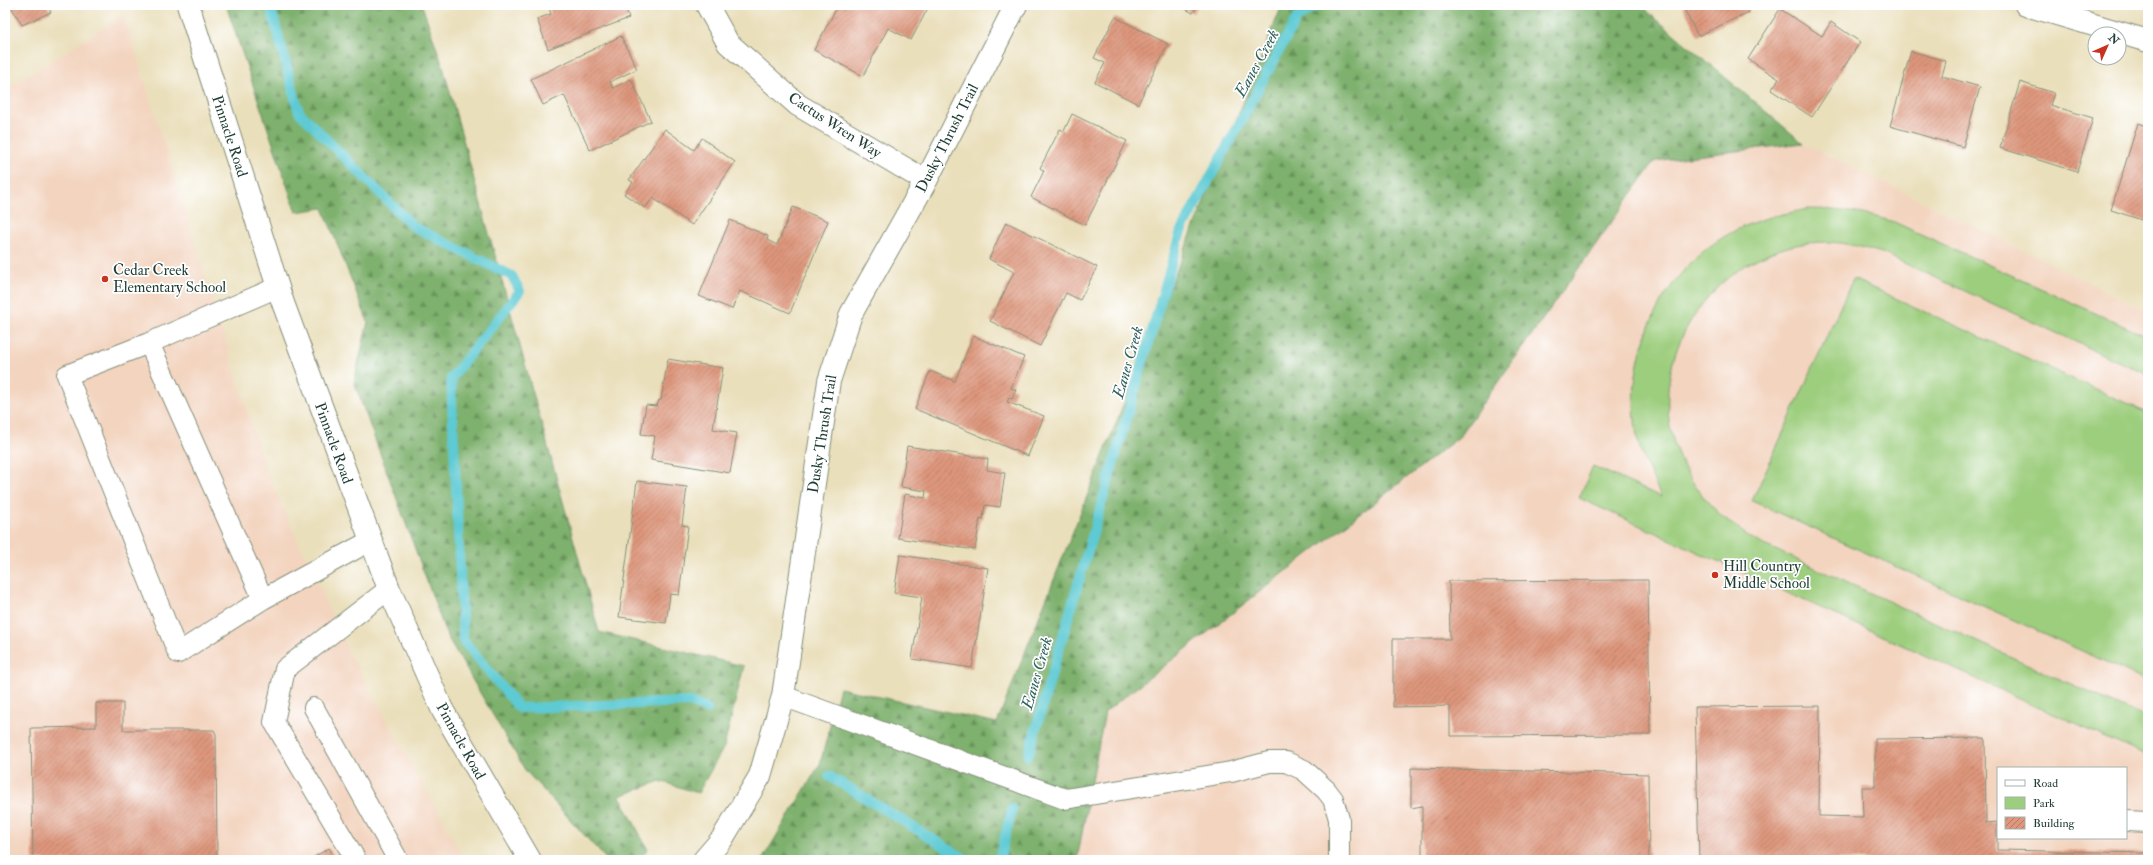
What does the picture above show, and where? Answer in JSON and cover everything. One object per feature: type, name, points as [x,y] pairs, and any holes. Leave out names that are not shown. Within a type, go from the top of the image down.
[{"type":"street","name":"Pinnacle Road","points":[[188,5],[278,287],[370,541],[389,589],[443,711],[530,860]]},
{"type":"street","name":"Cactus Wren Way","points":[[707,5],[728,43],[798,105],[926,181]]},
{"type":"street","name":"Dusky Thrush Trail","points":[[704,860],[722,839],[760,776],[783,696],[829,382],[852,314],[926,181],[1016,5]]},
{"type":"street","points":[[2026,5],[2148,41]]},
{"type":"lane","points":[[278,287],[149,343],[67,375],[178,653],[263,599],[370,541]]},
{"type":"lane","points":[[149,343],[263,599]]},
{"type":"lane","points":[[356,860],[274,722],[285,669],[389,589]]},
{"type":"lane","points":[[783,696],[1065,799],[1231,772],[1269,762],[1286,762],[1304,770],[1333,799],[1339,819],[1339,860]]},
{"type":"lane","points":[[314,708],[398,860]]},
{"type":"lane","points":[[2127,821],[2148,822]]},
{"type":"shaded area","name":"Cedar Creek Elementary School","points":[[124,15],[265,468],[349,653],[465,860],[5,860],[5,90]]},
{"type":"shaded area","name":"Hill Country Middle School","points":[[1803,143],[2148,312],[2148,860],[1077,860],[1105,712],[1459,437],[1655,161]]},
{"type":"green space","points":[[226,5],[422,5],[443,67],[599,632],[744,666],[724,747],[698,793],[660,781],[620,796],[648,850],[637,860],[607,860],[525,770],[447,636],[354,382],[368,322],[323,208],[296,212]]},
{"type":"green space","points":[[1282,5],[1643,5],[1649,13],[1803,143],[1655,161],[1459,437],[1105,712],[1077,860],[762,860],[820,764],[840,688],[997,723]]},
{"type":"green space","points":[[1808,209],[1851,212],[1894,222],[2148,337],[2148,375],[1882,253],[1829,242],[1789,247],[1753,261],[1722,283],[1697,312],[1679,345],[1669,382],[1669,420],[1680,459],[1695,486],[1713,508],[1747,535],[1760,543],[2148,719],[2148,757],[1579,498],[1593,466],[1661,497],[1640,448],[1634,408],[1636,374],[1643,342],[1656,311],[1673,283],[1695,259],[1722,238],[1752,223]]},
{"type":"green space","points":[[1853,279],[2148,413],[2148,681],[1752,501]]},
{"type":"building","points":[[10,5],[47,5],[51,12],[22,25]]},
{"type":"building","points":[[548,5],[625,5],[629,18],[548,49],[537,19],[551,14]]},
{"type":"building","points":[[838,5],[922,5],[928,8],[911,40],[888,28],[863,76],[814,50]]},
{"type":"building","points":[[1178,5],[1198,5],[1193,13]]},
{"type":"building","points":[[1682,5],[1746,5],[1749,12],[1698,36]]},
{"type":"building","points":[[1780,9],[1822,36],[1831,22],[1860,42],[1812,117],[1771,90],[1779,79],[1748,59]]},
{"type":"building","points":[[1115,17],[1168,44],[1138,104],[1095,82],[1105,63],[1094,58]]},
{"type":"building","points":[[621,36],[637,69],[610,82],[613,88],[631,79],[651,121],[590,150],[564,95],[543,105],[531,79]]},
{"type":"building","points":[[1911,51],[1946,61],[1942,76],[1980,87],[1963,147],[1890,126]]},
{"type":"building","points":[[2020,82],[2054,93],[2050,105],[2093,118],[2077,172],[2000,148]]},
{"type":"building","points":[[1072,114],[1127,141],[1085,225],[1031,197],[1044,171],[1040,168],[1060,129],[1064,131]]},
{"type":"building","points":[[2138,123],[2148,127],[2148,222],[2111,210]]},
{"type":"building","points":[[665,129],[694,150],[702,138],[735,162],[692,225],[653,198],[645,208],[624,194],[633,182],[629,180]]},
{"type":"building","points":[[793,207],[828,221],[790,313],[740,291],[732,309],[699,296],[730,220],[768,236],[767,240],[777,245]]},
{"type":"building","points":[[1006,222],[1097,267],[1080,300],[1066,293],[1040,346],[990,321],[1014,272],[989,259]]},
{"type":"building","points":[[973,336],[1024,357],[1011,388],[1016,390],[1012,399],[1009,398],[1007,402],[1044,416],[1028,456],[915,409],[930,371],[955,381]]},
{"type":"building","points":[[668,359],[723,368],[713,429],[737,433],[730,473],[651,460],[655,436],[641,434],[646,405],[657,406],[659,400],[661,400]]},
{"type":"building","points":[[907,446],[988,459],[987,470],[1005,473],[1000,507],[985,505],[983,519],[980,518],[975,550],[898,538],[905,494],[925,498],[926,491],[901,487]]},
{"type":"building","points":[[637,481],[687,487],[682,525],[688,526],[679,595],[670,594],[666,623],[619,617]]},
{"type":"building","points":[[900,555],[988,568],[972,668],[912,659],[922,597],[894,593]]},
{"type":"building","points":[[1648,580],[1650,735],[1450,736],[1450,706],[1393,707],[1393,639],[1450,639],[1449,581]]},
{"type":"building","points":[[96,703],[123,703],[123,730],[214,730],[216,734],[217,860],[33,860],[31,728],[96,727]]},
{"type":"building","points":[[1820,706],[1819,816],[1863,817],[1862,787],[1875,787],[1875,739],[1985,738],[1986,823],[1997,822],[1997,850],[2148,853],[2148,860],[1699,860],[1695,707]]},
{"type":"building","points":[[1411,768],[1648,774],[1649,860],[1422,860],[1422,806],[1411,808]]},
{"type":"building","points":[[329,848],[336,860],[309,860]]},
{"type":"waterway","points":[[270,5],[299,112],[414,227],[512,276],[520,291],[451,378],[463,640],[519,708],[690,702],[707,709]]},
{"type":"waterway","name":"Eanes Creek","points":[[1028,756],[1181,231],[1297,18],[1316,5]]},
{"type":"waterway","points":[[829,776],[967,860]]},
{"type":"waterway","name":"Eanes Creek","points":[[999,860],[1012,809]]},
{"type":"place","name":"Cedar Creek Elementary School","points":[[105,279]]},
{"type":"place","name":"Hill Country Middle School","points":[[1715,575]]}]
